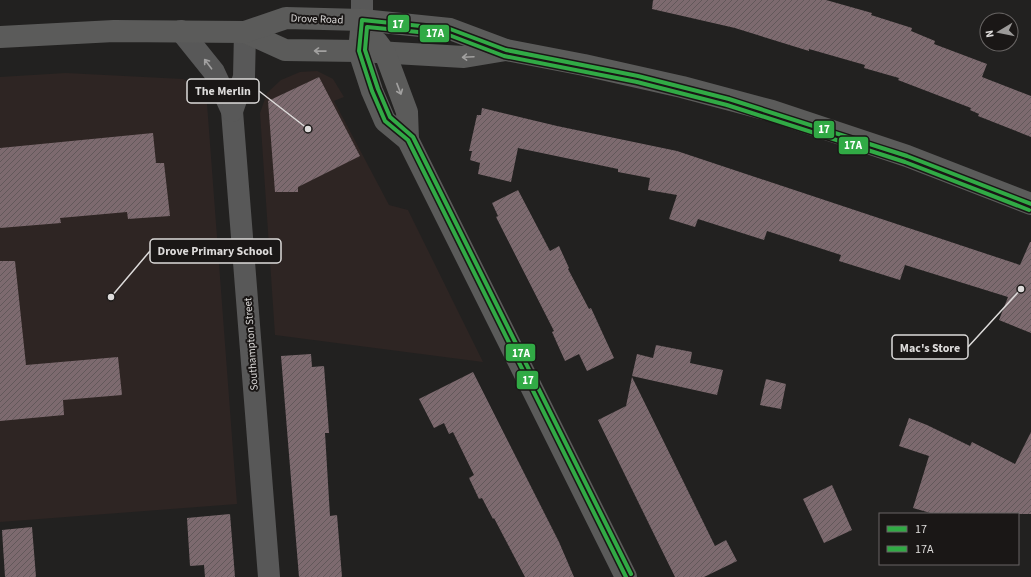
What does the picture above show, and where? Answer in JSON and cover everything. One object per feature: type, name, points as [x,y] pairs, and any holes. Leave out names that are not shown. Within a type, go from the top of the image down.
[{"type":"main road","name":"Drove Road","points":[[0,37],[82,32],[245,32],[286,18],[362,10],[450,29],[506,50],[630,75],[736,101],[907,156],[1031,204]]},
{"type":"main road","points":[[362,10],[359,51],[372,91],[385,121],[408,140],[626,577]]},
{"type":"main road","points":[[362,10],[384,53],[408,112],[408,140]]},
{"type":"main road","name":"Drove Road","points":[[245,32],[285,50],[359,51],[464,57],[506,50]]},
{"type":"street","name":"Southampton Street","points":[[181,31],[214,72],[232,111],[269,577]]},
{"type":"street","name":"Southampton Street","points":[[232,111],[244,77],[245,32]]},
{"type":"shaded area","points":[[317,71],[333,79],[344,97],[334,101],[389,205],[408,210],[483,362],[275,335],[260,113],[267,93],[281,80],[300,72]]},
{"type":"shaded area","points":[[66,73],[183,79],[206,90],[237,504],[0,522],[0,77]]},
{"type":"building","points":[[653,0],[826,0],[872,13],[871,15],[912,28],[911,31],[935,41],[934,44],[987,64],[982,77],[1031,96],[1031,137],[978,116],[979,114],[970,110],[971,108],[898,80],[899,78],[864,68],[865,65],[809,49],[809,51],[735,28],[652,9]]},
{"type":"building","points":[[319,77],[360,156],[298,187],[298,192],[275,192],[268,101]]},
{"type":"building","points":[[482,108],[557,126],[677,151],[1020,265],[1031,242],[1031,333],[999,320],[1008,297],[905,265],[900,280],[839,261],[841,255],[767,231],[764,240],[698,219],[695,227],[669,219],[677,195],[648,190],[650,178],[618,172],[618,169],[518,148],[511,182],[478,174],[480,163],[470,160],[472,151],[469,151],[477,115],[481,115]]},
{"type":"building","points":[[153,133],[156,163],[164,163],[170,216],[128,219],[127,212],[60,218],[61,223],[0,228],[0,148]]},
{"type":"building","points":[[518,190],[550,251],[559,246],[569,268],[568,269],[589,309],[591,308],[614,358],[587,371],[579,354],[565,361],[552,332],[554,331],[496,217],[498,216],[492,203]]},
{"type":"building","points":[[0,261],[15,261],[26,365],[118,357],[122,395],[63,400],[64,415],[0,421]]},
{"type":"building","points":[[656,345],[692,352],[690,363],[723,370],[717,395],[632,376],[637,354],[653,358]]},
{"type":"building","points":[[311,354],[312,367],[324,366],[329,433],[325,433],[330,516],[337,515],[342,577],[299,577],[281,356]]},
{"type":"building","points":[[473,372],[559,542],[574,577],[525,577],[494,518],[493,519],[482,498],[479,499],[469,478],[474,475],[453,432],[449,434],[444,423],[434,428],[419,399]]},
{"type":"building","points":[[632,377],[715,546],[726,540],[737,561],[704,577],[675,577],[598,420],[626,406]]},
{"type":"building","points":[[766,379],[786,384],[781,409],[760,405]]},
{"type":"building","points":[[909,418],[970,446],[972,442],[1015,464],[1031,432],[1031,514],[930,513],[913,508],[929,456],[899,446]]},
{"type":"building","points":[[832,485],[852,530],[824,543],[803,499]]},
{"type":"building","points":[[230,514],[235,577],[205,577],[204,565],[190,566],[187,518]]},
{"type":"building","points":[[32,527],[36,577],[5,577],[2,530]]},
{"type":"transit line","name":"17","points":[[626,577],[408,140],[385,121],[372,91],[359,51],[362,20],[450,29],[506,50],[638,76],[729,99],[907,156],[1031,204]]},
{"type":"transit line","name":"17A","points":[[631,574],[413,137],[390,117],[378,89],[365,50],[367,27],[449,35],[504,56],[637,82],[727,105],[905,162],[1029,210]]},
{"type":"place","name":"The Merlin","points":[[308,129]]},
{"type":"place","name":"Mac's Store","points":[[1021,289]]},
{"type":"place","name":"Drove Primary School","points":[[111,297]]}]
